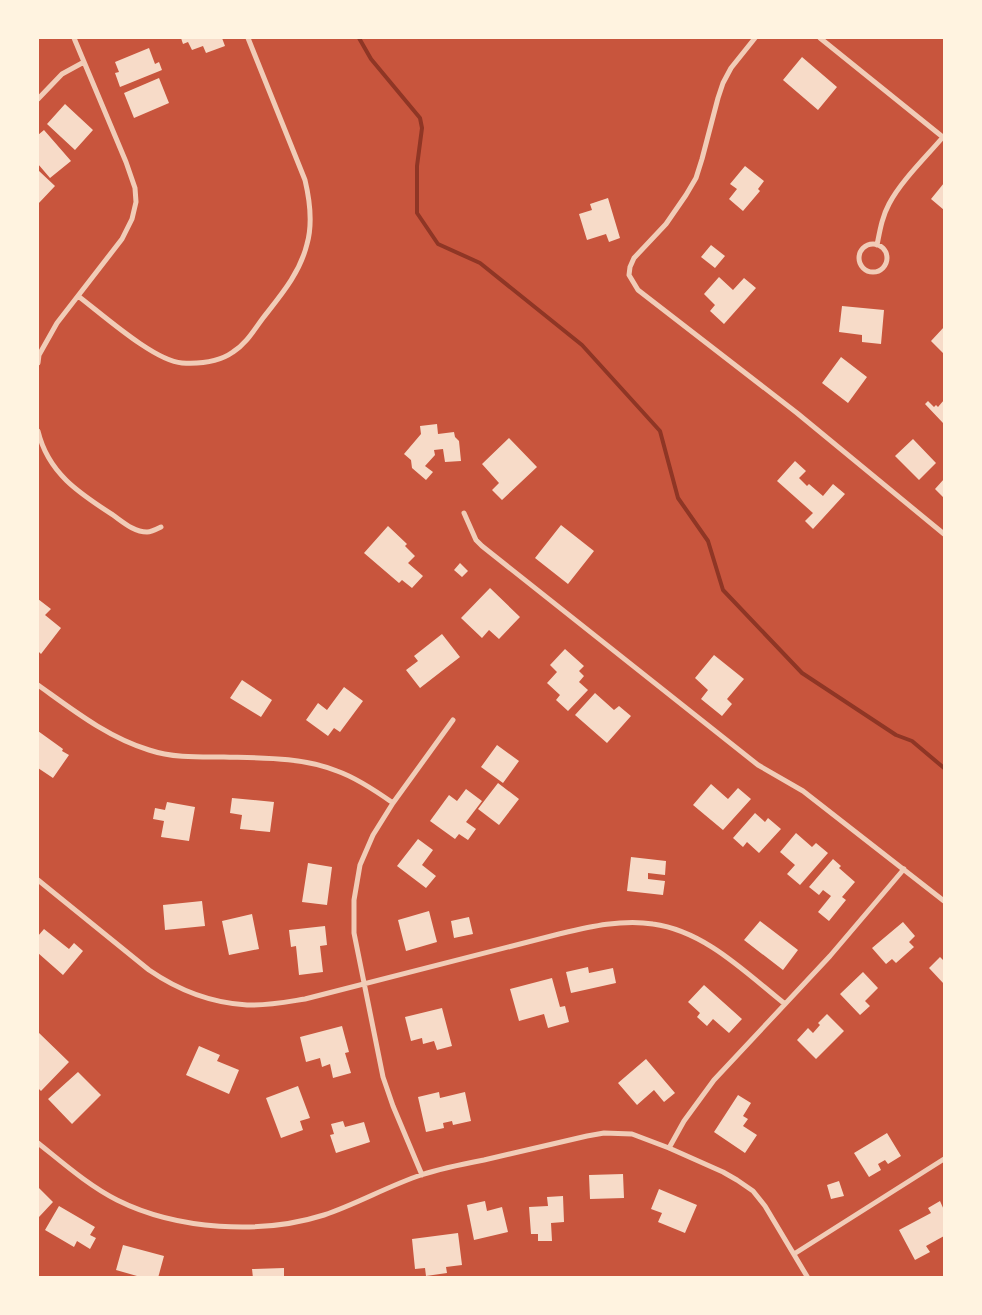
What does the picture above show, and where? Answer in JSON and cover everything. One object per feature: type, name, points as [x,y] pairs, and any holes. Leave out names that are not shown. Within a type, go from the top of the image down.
[{"type":"street","points":[[38,363],[39,355],[57,323],[122,239],[132,219],[136,202],[135,188],[129,168],[74,38]]},
{"type":"street","points":[[78,296],[151,351],[166,359],[181,363],[199,363],[216,360],[232,353],[244,343],[292,281],[302,262],[308,243],[310,199],[305,180],[248,38]]},
{"type":"street","points":[[755,38],[731,68],[723,83],[696,178],[666,224],[634,258],[629,275],[638,290],[797,413],[944,534]]},
{"type":"street","points":[[820,38],[944,138],[912,171],[890,203],[880,225],[877,245]]},
{"type":"street","points":[[38,99],[62,74],[84,62]]},
{"type":"street","points":[[868,245],[877,245],[884,249],[886,263],[877,272],[866,271],[862,268],[859,261],[860,251],[868,245]]},
{"type":"street","points":[[38,431],[41,446],[56,469],[72,487],[133,529],[148,532],[162,527]]},
{"type":"street","points":[[464,513],[476,540],[482,546],[758,764],[803,791],[944,901]]},
{"type":"street","points":[[38,685],[104,731],[150,751],[174,755],[275,759],[320,765],[350,777],[393,803]]},
{"type":"street","points":[[422,1175],[387,1090],[354,933],[353,917],[357,882],[365,853],[373,835],[393,803],[453,720]]},
{"type":"street","points":[[669,1148],[684,1121],[714,1080],[836,949],[904,869]]},
{"type":"street","points":[[38,880],[165,981],[200,996],[247,1005],[276,1004],[305,999],[559,934],[614,924],[634,923],[654,924],[687,934],[702,941],[785,1004]]},
{"type":"street","points":[[38,1143],[94,1186],[118,1200],[157,1216],[223,1226],[270,1226],[306,1220],[345,1208],[422,1175],[587,1136],[604,1133],[632,1134],[723,1172],[753,1191],[765,1206],[808,1278]]},
{"type":"street","points":[[794,1254],[944,1159]]},
{"type":"building","points":[[181,38],[222,38],[225,46],[206,53],[203,46],[192,50],[188,42],[183,44]]},
{"type":"building","points":[[149,48],[155,64],[159,62],[162,70],[120,87],[115,73],[119,72],[115,62]]},
{"type":"building","points":[[802,57],[837,87],[818,110],[783,80]]},
{"type":"building","points":[[159,78],[169,103],[134,118],[124,93]]},
{"type":"building","points":[[65,104],[93,130],[75,150],[47,124]]},
{"type":"building","points":[[44,130],[71,161],[50,178],[38,164],[38,135]]},
{"type":"building","points":[[745,166],[764,181],[758,189],[760,191],[743,211],[729,199],[737,189],[730,184]]},
{"type":"building","points":[[38,170],[55,186],[38,204]]},
{"type":"building","points":[[944,183],[944,210],[931,199]]},
{"type":"building","points":[[608,198],[620,238],[609,242],[606,234],[587,240],[579,214],[592,210],[590,204]]},
{"type":"building","points":[[711,245],[725,256],[715,268],[701,257]]},
{"type":"building","points":[[719,277],[733,290],[744,278],[756,288],[724,324],[710,311],[715,305],[704,294]]},
{"type":"building","points":[[842,306],[884,310],[881,344],[862,342],[862,335],[839,332]]},
{"type":"building","points":[[944,327],[944,354],[931,341]]},
{"type":"building","points":[[841,357],[867,377],[848,403],[822,383]]},
{"type":"building","points":[[944,400],[943,423],[925,404],[928,401],[934,407],[936,405],[938,407]]},
{"type":"building","points":[[437,424],[438,434],[454,432],[455,437],[459,441],[461,461],[445,462],[443,449],[434,450],[435,455],[425,466],[433,472],[426,480],[412,468],[411,460],[404,454],[421,434],[420,426]]},
{"type":"building","points":[[509,438],[537,467],[502,500],[492,490],[499,483],[482,464]]},
{"type":"building","points":[[913,439],[936,463],[919,480],[895,456]]},
{"type":"building","points":[[795,461],[806,471],[799,478],[807,486],[809,484],[823,496],[833,484],[845,494],[813,529],[805,521],[813,513],[777,481]]},
{"type":"building","points":[[944,479],[944,498],[935,489]]},
{"type":"building","points":[[561,525],[594,551],[568,584],[535,558]]},
{"type":"building","points":[[388,526],[407,544],[405,546],[415,556],[408,563],[423,576],[412,588],[402,580],[399,583],[364,553]]},
{"type":"building","points":[[460,563],[468,571],[462,577],[454,570]]},
{"type":"building","points":[[490,588],[520,617],[499,639],[489,630],[482,638],[461,618]]},
{"type":"building","points":[[38,599],[51,609],[45,615],[61,628],[41,654],[38,651]]},
{"type":"building","points":[[442,634],[460,657],[420,688],[406,670],[418,661],[414,656]]},
{"type":"building","points":[[565,649],[584,666],[579,671],[584,676],[579,682],[588,690],[568,711],[556,700],[560,695],[547,683],[557,672],[550,665]]},
{"type":"building","points":[[714,655],[744,679],[727,699],[732,704],[722,716],[701,699],[708,690],[695,678]]},
{"type":"building","points":[[242,680],[272,700],[261,717],[230,698]]},
{"type":"building","points":[[344,687],[363,701],[340,732],[334,728],[328,736],[306,720],[318,703],[327,710]]},
{"type":"building","points":[[595,693],[614,710],[619,706],[631,716],[607,743],[575,715]]},
{"type":"building","points":[[38,731],[69,755],[53,778],[38,768]]},
{"type":"building","points":[[497,745],[519,761],[503,783],[481,767]]},
{"type":"building","points":[[498,783],[519,799],[499,825],[478,809]]},
{"type":"building","points":[[711,784],[728,799],[738,788],[751,799],[723,830],[693,805]]},
{"type":"building","points":[[466,789],[482,801],[466,822],[476,829],[468,840],[459,834],[455,839],[430,821],[449,795],[457,801]]},
{"type":"building","points":[[232,798],[274,802],[270,832],[240,829],[242,815],[230,813]]},
{"type":"building","points":[[167,802],[195,807],[189,841],[161,837],[164,821],[153,819],[155,808],[165,810]]},
{"type":"building","points":[[755,813],[765,822],[768,818],[781,829],[759,853],[747,842],[743,847],[733,838]]},
{"type":"building","points":[[796,833],[812,847],[816,843],[828,853],[800,885],[787,874],[795,865],[780,852]]},
{"type":"building","points":[[418,839],[433,850],[422,865],[436,876],[426,888],[397,866]]},
{"type":"building","points":[[631,857],[666,861],[665,875],[648,873],[648,879],[665,881],[663,895],[627,891]]},
{"type":"building","points":[[833,859],[841,866],[839,868],[855,882],[842,897],[846,900],[829,921],[818,912],[831,896],[823,890],[819,895],[809,887]]},
{"type":"building","points":[[308,863],[332,867],[327,905],[302,902]]},
{"type":"building","points":[[202,901],[205,926],[165,930],[163,905]]},
{"type":"building","points":[[429,911],[437,942],[406,951],[398,920]]},
{"type":"building","points":[[252,914],[259,949],[229,955],[222,921]]},
{"type":"building","points":[[469,917],[473,934],[454,938],[451,921]]},
{"type":"building","points":[[760,921],[798,950],[783,970],[744,940]]},
{"type":"building","points":[[903,922],[915,936],[909,942],[914,947],[896,963],[892,959],[886,964],[872,948]]},
{"type":"building","points":[[325,926],[327,945],[320,946],[323,972],[299,975],[296,946],[291,947],[289,930]]},
{"type":"building","points":[[44,929],[69,949],[74,943],[83,951],[63,975],[38,953],[38,936]]},
{"type":"building","points":[[940,957],[944,961],[944,984],[929,968]]},
{"type":"building","points":[[588,967],[589,973],[613,968],[616,983],[571,993],[566,972]]},
{"type":"building","points":[[863,972],[878,988],[865,1001],[870,1006],[860,1015],[840,994]]},
{"type":"building","points":[[552,978],[560,1007],[565,1006],[569,1022],[548,1028],[544,1014],[519,1021],[510,989]]},
{"type":"building","points":[[704,985],[742,1019],[729,1033],[713,1019],[707,1026],[697,1017],[700,1013],[688,1002]]},
{"type":"building","points":[[442,1008],[452,1046],[437,1050],[434,1041],[423,1044],[422,1038],[411,1041],[405,1017]]},
{"type":"building","points":[[827,1014],[844,1031],[816,1059],[797,1040],[808,1028],[813,1033],[820,1025],[818,1023]]},
{"type":"building","points":[[342,1026],[349,1052],[345,1053],[351,1073],[333,1078],[330,1064],[322,1067],[320,1058],[306,1062],[300,1037]]},
{"type":"building","points":[[38,1032],[69,1062],[41,1091],[38,1088]]},
{"type":"building","points":[[199,1046],[220,1055],[217,1061],[239,1070],[229,1094],[186,1075]]},
{"type":"building","points":[[646,1059],[675,1093],[664,1102],[654,1090],[637,1105],[618,1083]]},
{"type":"building","points":[[78,1072],[101,1095],[72,1124],[48,1099]]},
{"type":"building","points":[[298,1086],[310,1118],[300,1121],[303,1130],[281,1138],[266,1098]]},
{"type":"building","points":[[439,1092],[440,1098],[465,1092],[471,1121],[453,1125],[452,1121],[443,1123],[444,1128],[426,1132],[418,1097]]},
{"type":"building","points":[[738,1095],[751,1103],[743,1116],[748,1119],[743,1126],[757,1135],[745,1153],[714,1132]]},
{"type":"building","points":[[343,1121],[345,1127],[364,1122],[370,1142],[336,1153],[330,1135],[334,1134],[331,1124]]},
{"type":"building","points":[[887,1133],[901,1156],[888,1164],[885,1160],[878,1164],[881,1170],[869,1177],[854,1153]]},
{"type":"building","points":[[623,1174],[624,1198],[590,1199],[589,1175]]},
{"type":"building","points":[[839,1181],[844,1196],[831,1199],[827,1185]]},
{"type":"building","points":[[38,1187],[53,1202],[39,1217],[38,1215]]},
{"type":"building","points":[[659,1189],[697,1205],[685,1233],[658,1222],[662,1213],[651,1209]]},
{"type":"building","points":[[563,1196],[564,1222],[551,1223],[552,1241],[538,1241],[538,1234],[531,1234],[529,1207],[548,1206],[547,1197]]},
{"type":"building","points":[[485,1201],[487,1211],[502,1207],[508,1232],[474,1240],[467,1205]]},
{"type":"building","points":[[940,1201],[944,1210],[944,1236],[926,1246],[930,1252],[915,1260],[899,1230],[931,1213],[928,1208]]},
{"type":"building","points":[[59,1206],[95,1227],[90,1235],[96,1238],[90,1249],[77,1241],[74,1247],[45,1230]]},
{"type":"building","points":[[458,1233],[462,1265],[446,1267],[447,1273],[426,1276],[425,1268],[415,1269],[412,1239]]},
{"type":"building","points":[[123,1245],[164,1256],[158,1278],[144,1278],[116,1270]]},
{"type":"building","points":[[284,1268],[284,1278],[253,1278],[252,1269]]},
{"type":"waterway","points":[[359,38],[371,59],[420,118],[422,128],[417,166],[417,213],[438,244],[480,263],[582,345],[660,431],[678,498],[708,541],[723,590],[802,673],[896,735],[912,741],[944,768]]}]
